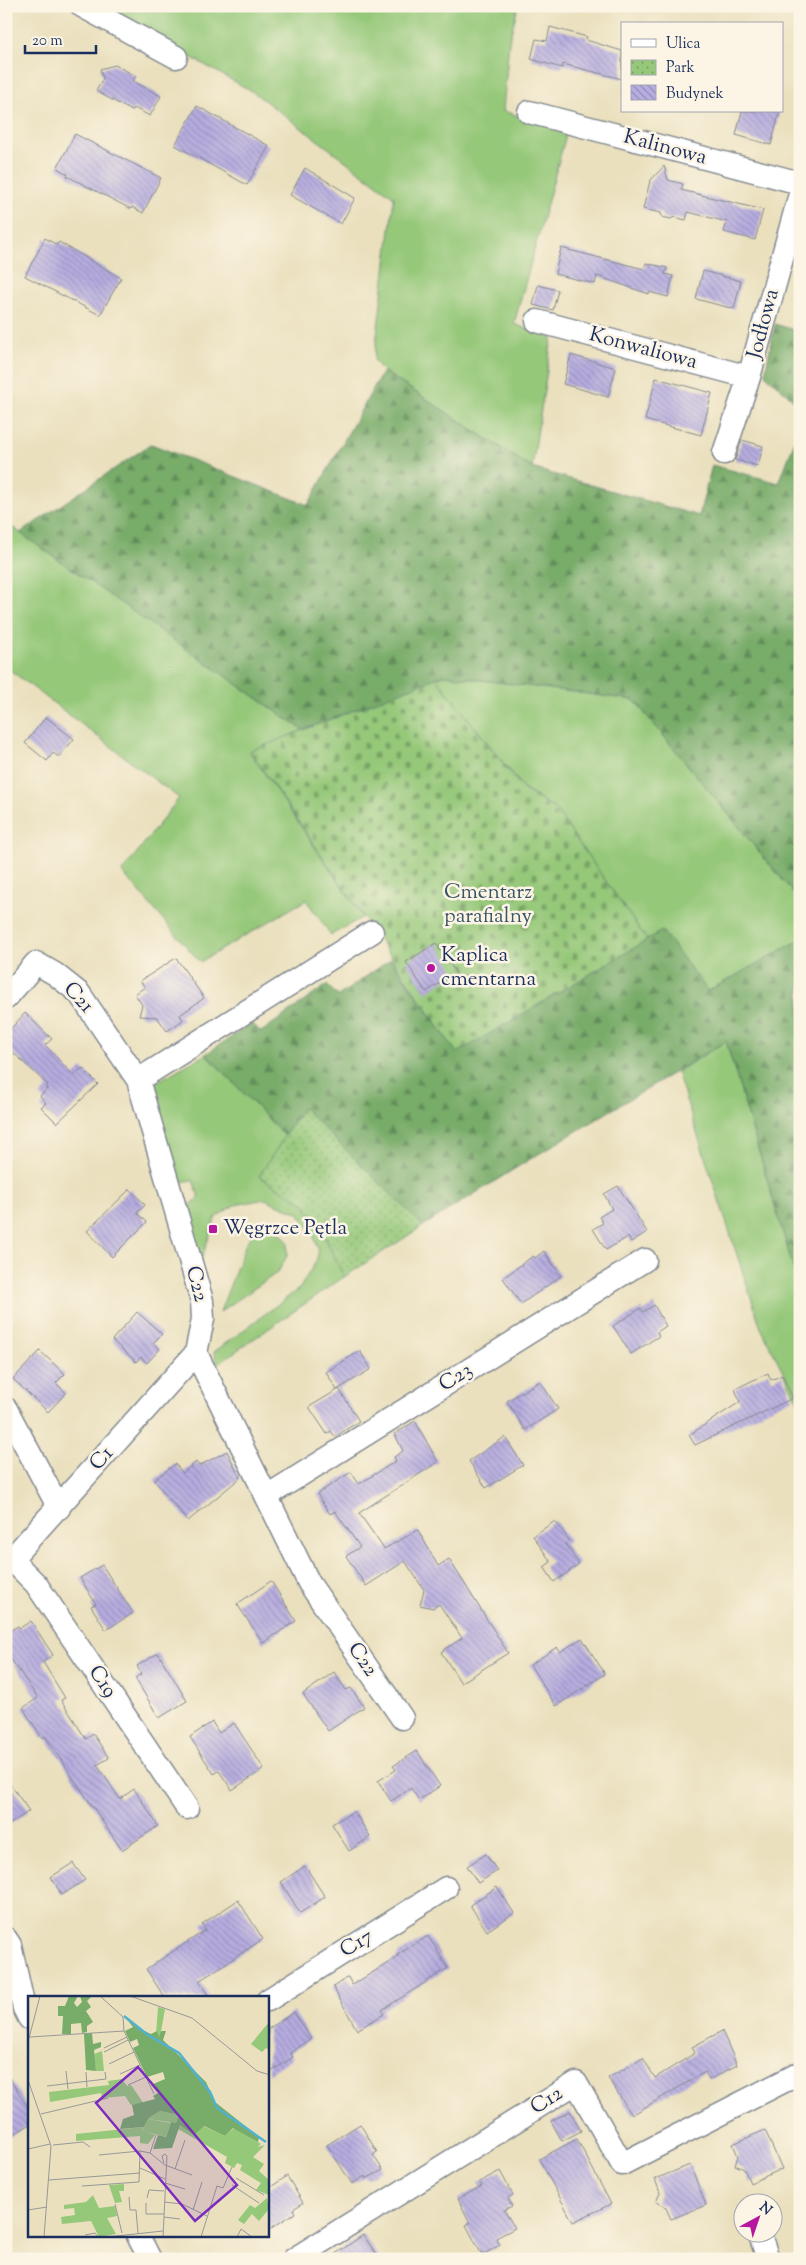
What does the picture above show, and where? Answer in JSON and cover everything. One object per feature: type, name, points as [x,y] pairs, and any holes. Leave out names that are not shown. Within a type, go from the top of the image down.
[{"type":"street","points":[[82,6],[176,58]]},
{"type":"street","name":"Kalinowa","points":[[529,112],[800,183]]},
{"type":"street","name":"Jodłowa","points":[[724,454],[749,377],[800,194]]},
{"type":"street","name":"Konwaliowa","points":[[537,321],[749,377]]},
{"type":"street","points":[[138,1080],[372,932]]},
{"type":"street","name":"C21","points":[[6,998],[36,963],[55,974],[79,993],[138,1080]]},
{"type":"street","name":"C22","points":[[138,1080],[202,1301],[203,1319],[196,1353],[308,1583],[402,1718]]},
{"type":"street","name":"C23","points":[[267,1496],[645,1260]]},
{"type":"street","name":"C1","points":[[9,1562],[196,1353]]},
{"type":"street","points":[[6,1409],[59,1508]]},
{"type":"street","name":"C19","points":[[9,1562],[36,1584],[187,1808]]},
{"type":"street","name":"C17","points":[[269,1999],[446,1888]]},
{"type":"street","points":[[6,1939],[10,1945],[24,2008],[28,2016]]},
{"type":"street","name":"C12","points":[[294,2259],[576,2083],[622,2164],[800,2073]]},
{"type":"street","points":[[139,2238],[150,2259]]},
{"type":"street","points":[[762,2242],[768,2259]]},
{"type":"green space","points":[[116,6],[518,6],[509,42],[503,111],[567,131],[514,324],[552,338],[532,468],[383,371],[374,360],[394,197],[253,92],[112,13]]},
{"type":"green space","points":[[775,324],[800,332],[800,901],[634,700],[444,675],[303,730],[20,533],[151,444],[308,505],[383,371],[532,468],[699,516],[712,465],[779,483],[797,435],[798,404],[765,374]]},
{"type":"green space","points":[[6,523],[303,730],[250,752],[363,917],[331,935],[306,900],[200,962],[122,872],[179,798],[6,667]]},
{"type":"green space","points":[[444,675],[634,700],[800,901],[800,940],[708,991],[662,931],[647,940],[555,809],[525,790],[436,678]]},
{"type":"green space","name":"Cmentarz parafialny","points":[[436,678],[524,790],[555,809],[647,940],[457,1053],[250,751]]},
{"type":"green space","points":[[662,931],[708,991],[800,940],[800,1290],[726,1041],[423,1226],[303,1108],[285,1136],[206,1054],[252,1023],[261,1032],[327,985],[338,996],[391,959],[457,1053]]},
{"type":"green space","points":[[726,1041],[800,1290],[800,1405],[761,1328],[677,1072]]},
{"type":"green space","points":[[206,1054],[285,1136],[259,1176],[304,1204],[325,1237],[344,1277],[217,1364],[214,1352],[300,1288],[317,1259],[318,1249],[312,1232],[298,1213],[265,1199],[235,1205],[216,1217],[199,1266],[186,1208],[199,1198],[193,1180],[175,1183],[149,1086]]},
{"type":"green space","points":[[303,1108],[423,1226],[344,1277],[325,1237],[304,1204],[259,1176]]},
{"type":"green space","points":[[267,1228],[282,1234],[288,1242],[287,1256],[278,1272],[220,1312],[246,1243],[255,1230]]},
{"type":"building","points":[[550,27],[587,37],[586,40],[621,51],[621,79],[563,64],[562,68],[531,59],[536,39],[547,41]]},
{"type":"building","points":[[115,65],[136,76],[133,81],[161,96],[150,116],[134,108],[132,111],[96,91],[103,79],[100,69]]},
{"type":"building","points":[[197,106],[269,146],[247,185],[175,145]]},
{"type":"building","points":[[742,112],[780,112],[771,145],[736,135]]},
{"type":"building","points":[[75,134],[161,178],[143,213],[132,207],[131,209],[67,176],[68,174],[57,168]]},
{"type":"building","points":[[664,166],[668,180],[683,184],[681,190],[763,210],[755,240],[724,232],[727,222],[688,212],[686,220],[674,217],[671,219],[662,217],[661,213],[643,209],[650,181]]},
{"type":"building","points":[[305,168],[355,198],[341,224],[290,195]]},
{"type":"building","points":[[45,238],[57,245],[59,242],[121,278],[100,315],[25,276]]},
{"type":"building","points":[[561,248],[644,269],[646,263],[667,268],[665,274],[673,276],[668,297],[649,292],[649,294],[597,276],[595,284],[555,274]]},
{"type":"building","points":[[703,271],[741,281],[734,309],[696,299]]},
{"type":"building","points":[[538,285],[558,290],[553,310],[533,305]]},
{"type":"building","points":[[571,355],[616,368],[608,397],[563,384]]},
{"type":"building","points":[[656,378],[712,393],[701,435],[645,420]]},
{"type":"building","points":[[742,440],[763,446],[758,466],[735,460]]},
{"type":"building","points":[[46,717],[74,739],[59,757],[53,753],[47,761],[25,743]]},
{"type":"building","name":"Kaplica cmentarna","points":[[436,943],[456,973],[426,992],[406,962]]},
{"type":"building","points":[[176,958],[204,998],[180,1015],[183,1020],[167,1031],[157,1017],[139,1016],[142,1005],[135,994],[145,987],[140,981]]},
{"type":"building","points":[[25,1013],[52,1039],[45,1045],[74,1076],[82,1068],[98,1084],[57,1123],[41,1107],[46,1103],[40,1096],[48,1088],[46,1086],[48,1085],[6,1046],[6,1034]]},
{"type":"building","points":[[618,1186],[647,1232],[631,1242],[628,1237],[606,1250],[593,1229],[603,1223],[599,1217],[612,1209],[604,1194]]},
{"type":"building","points":[[130,1189],[145,1205],[137,1213],[147,1222],[112,1257],[87,1231]]},
{"type":"building","points":[[544,1251],[561,1276],[521,1304],[503,1278],[533,1256],[535,1258]]},
{"type":"building","points":[[654,1305],[666,1326],[657,1332],[659,1336],[631,1354],[613,1326],[641,1308],[643,1312]]},
{"type":"building","points":[[137,1312],[162,1334],[153,1343],[160,1349],[147,1363],[141,1357],[136,1362],[112,1340]]},
{"type":"building","points":[[40,1351],[65,1374],[56,1383],[66,1393],[48,1412],[13,1379]]},
{"type":"building","points":[[360,1351],[371,1369],[337,1390],[326,1372]]},
{"type":"building","points":[[768,1373],[771,1380],[782,1375],[793,1398],[695,1445],[689,1435],[740,1402],[735,1389]]},
{"type":"building","points":[[540,1381],[558,1409],[525,1430],[507,1401]]},
{"type":"building","points":[[339,1389],[359,1421],[335,1437],[331,1431],[327,1434],[309,1407]]},
{"type":"building","points":[[415,1421],[438,1462],[359,1513],[384,1549],[418,1530],[438,1566],[449,1559],[508,1653],[461,1683],[441,1652],[462,1638],[439,1604],[433,1608],[420,1605],[424,1590],[405,1561],[366,1586],[346,1556],[360,1547],[335,1511],[330,1514],[317,1494],[351,1472],[359,1484],[396,1461],[394,1457],[403,1451],[395,1434]]},
{"type":"building","points":[[505,1437],[523,1465],[486,1488],[469,1461]]},
{"type":"building","points":[[227,1451],[240,1478],[188,1521],[154,1480],[175,1464],[183,1473],[196,1462],[199,1466]]},
{"type":"building","points":[[555,1521],[569,1540],[565,1544],[579,1564],[554,1582],[544,1567],[551,1562],[533,1536]]},
{"type":"building","points":[[102,1565],[133,1613],[106,1630],[91,1606],[96,1604],[80,1578]]},
{"type":"building","points":[[271,1581],[296,1621],[263,1643],[237,1604]]},
{"type":"building","points":[[31,1621],[53,1655],[43,1662],[65,1698],[61,1700],[86,1739],[93,1734],[109,1758],[97,1765],[120,1799],[134,1789],[158,1826],[122,1850],[45,1736],[42,1738],[23,1708],[38,1698],[6,1652],[6,1633],[18,1626],[20,1628]]},
{"type":"building","points":[[582,1638],[605,1674],[556,1706],[530,1665],[557,1647],[560,1652]]},
{"type":"building","points":[[158,1653],[187,1701],[159,1718],[135,1678],[141,1674],[137,1666]]},
{"type":"building","points":[[334,1672],[346,1690],[351,1688],[364,1707],[328,1731],[303,1694]]},
{"type":"building","points":[[212,1722],[219,1733],[234,1723],[264,1769],[232,1790],[219,1771],[214,1774],[190,1737]]},
{"type":"building","points":[[417,1751],[440,1786],[419,1800],[411,1788],[391,1801],[378,1781],[396,1770],[393,1766]]},
{"type":"building","points":[[6,1778],[29,1811],[6,1827]]},
{"type":"building","points":[[354,1811],[370,1837],[349,1851],[332,1824]]},
{"type":"building","points":[[486,1854],[497,1871],[478,1883],[467,1866]]},
{"type":"building","points":[[73,1863],[85,1880],[62,1895],[51,1877]]},
{"type":"building","points":[[305,1866],[325,1897],[300,1913],[281,1882]]},
{"type":"building","points":[[497,1887],[514,1913],[487,1931],[470,1905]]},
{"type":"building","points":[[238,1900],[263,1939],[199,1981],[209,1996],[164,1996],[146,1969],[206,1930],[202,1924]]},
{"type":"building","points":[[428,1936],[448,1968],[382,2010],[384,2014],[357,2030],[333,1987],[348,1977],[352,1985]]},
{"type":"building","points":[[294,2012],[311,2039],[290,2053],[293,2057],[269,2073],[269,2028]]},
{"type":"building","points":[[722,2031],[737,2065],[709,2080],[705,2072],[632,2115],[608,2078],[643,2058],[655,2078],[695,2053],[692,2047]]},
{"type":"building","points":[[6,2073],[28,2107],[28,2126],[6,2139]]},
{"type":"building","points":[[570,2111],[581,2131],[562,2141],[551,2121]]},
{"type":"building","points":[[360,2124],[377,2152],[373,2155],[383,2170],[366,2179],[365,2176],[352,2184],[327,2145]]},
{"type":"building","points":[[765,2130],[782,2169],[750,2183],[744,2169],[735,2165],[738,2156],[733,2144]]},
{"type":"building","points":[[577,2139],[611,2204],[573,2222],[539,2159]]},
{"type":"building","points":[[690,2165],[706,2205],[671,2219],[665,2206],[656,2202],[660,2193],[655,2179]]},
{"type":"building","points":[[500,2171],[513,2195],[508,2198],[512,2206],[504,2210],[515,2228],[496,2238],[500,2245],[482,2255],[466,2225],[470,2223],[458,2199],[482,2186],[479,2182]]},
{"type":"building","points":[[287,2176],[303,2203],[293,2209],[295,2213],[269,2229],[269,2188]]},
{"type":"building","points":[[363,2235],[380,2259],[328,2259]]},
{"type":"place","name":"Kaplica cmentarna","points":[[431,968]]},
{"type":"place","name":"Węgrzce Pętla","points":[[213,1229]]}]
